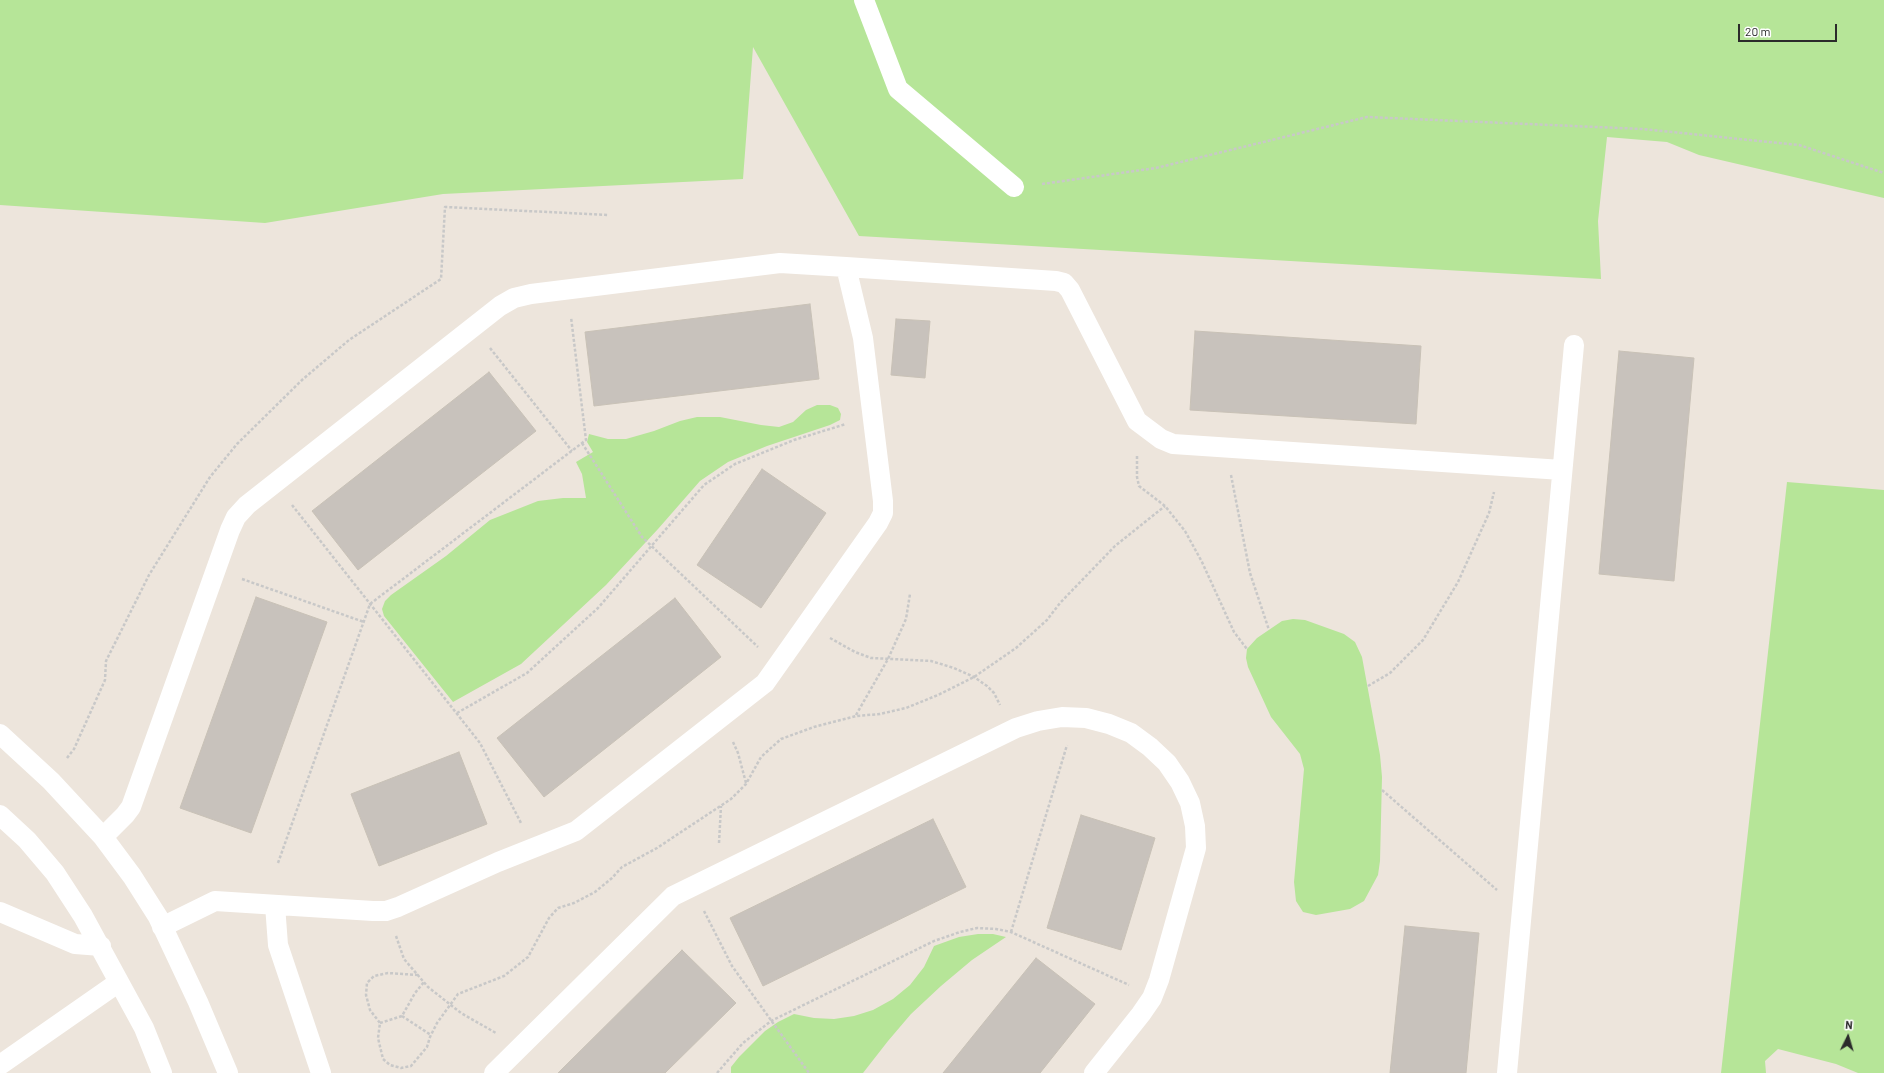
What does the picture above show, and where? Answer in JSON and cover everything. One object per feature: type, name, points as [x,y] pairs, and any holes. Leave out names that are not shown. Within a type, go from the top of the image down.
[{"type":"lane","points":[[864,0],[898,89],[1014,187]]},
{"type":"lane","points":[[104,837],[131,807],[215,569],[236,517],[247,505],[500,306],[514,298],[567,289],[780,263],[1056,280],[1064,283],[1070,290],[1137,421],[1161,439],[1173,444],[1225,449],[1562,470]]},
{"type":"lane","points":[[162,927],[215,901],[386,911],[576,831],[765,683],[878,523],[882,513],[883,501],[863,338],[846,267]]},
{"type":"lane","points":[[1507,1073],[1574,345]]},
{"type":"lane","points":[[494,1073],[672,896],[1012,730],[1038,721],[1062,717],[1086,718],[1109,724],[1130,733],[1150,747],[1167,763],[1180,782],[1190,803],[1195,826],[1196,848],[1159,980],[1141,1014],[1094,1073]]},
{"type":"lane","points":[[0,734],[50,781],[104,837],[132,876],[162,927],[198,1002],[228,1073]]},
{"type":"lane","points":[[0,815],[27,840],[55,873],[101,946],[144,1028],[162,1073]]},
{"type":"lane","points":[[275,905],[278,945],[321,1073]]},
{"type":"lane","points":[[0,912],[75,944],[101,946]]},
{"type":"lane","points":[[0,1065],[119,982]]},
{"type":"path","points":[[1014,187],[1156,168],[1367,117],[1642,128],[1800,145],[1884,173]]},
{"type":"path","points":[[66,760],[74,749],[106,680],[106,661],[149,575],[210,477],[237,444],[302,380],[349,340],[441,279],[445,207],[608,215]]},
{"type":"path","points":[[278,863],[370,604],[586,440],[567,289]]},
{"type":"path","points":[[474,327],[572,451]]},
{"type":"path","points":[[457,713],[527,673],[598,608],[704,485],[735,464],[794,440],[872,415]]},
{"type":"path","points":[[1137,421],[1137,477],[1139,486],[1165,506],[1188,537],[1202,562],[1234,632],[1247,649]]},
{"type":"path","points":[[582,443],[642,537],[778,665]]},
{"type":"path","points":[[1225,449],[1250,573],[1269,630]]},
{"type":"path","points":[[1368,686],[1390,673],[1423,640],[1458,582],[1489,513],[1500,466]]},
{"type":"path","points":[[290,501],[480,743],[534,848]]},
{"type":"path","points":[[418,975],[388,973],[374,976],[368,983],[366,995],[370,1010],[380,1023],[378,1038],[383,1060],[390,1065],[401,1068],[411,1066],[427,1047],[431,1035],[449,1004],[458,994],[504,976],[528,957],[549,918],[558,908],[574,903],[595,892],[612,878],[622,867],[657,848],[731,800],[746,784],[761,757],[781,739],[814,727],[856,716],[880,714],[906,708],[938,696],[974,677],[1016,648],[1046,620],[1115,546],[1165,506]]},
{"type":"path","points":[[215,569],[364,622]]},
{"type":"path","points":[[856,716],[888,659],[906,619],[910,594]]},
{"type":"path","points":[[806,624],[855,652],[871,658],[931,661],[954,668],[974,677],[994,693],[1012,730]]},
{"type":"path","points":[[1011,932],[1068,742]]},
{"type":"path","points":[[1382,790],[1503,896],[1523,898]]},
{"type":"path","points":[[704,910],[732,966],[809,1073]]},
{"type":"path","points":[[386,911],[404,959],[424,982],[461,1013],[520,1047]]},
{"type":"path","points":[[717,1073],[743,1043],[771,1020],[947,936],[977,928],[996,929],[1011,932],[1152,995]]},
{"type":"path","points":[[380,1023],[402,1016],[415,993],[424,982]]},
{"type":"path","points":[[402,1016],[431,1035]]},
{"type":"green space","points":[[0,0],[1884,0],[1884,198],[1699,155],[1667,142],[1607,137],[1598,221],[1601,279],[859,236],[753,47],[743,179],[443,194],[265,223],[0,205]]},
{"type":"green space","points":[[817,405],[830,405],[838,408],[841,414],[840,420],[830,425],[767,446],[728,462],[700,481],[606,585],[521,664],[453,702],[384,616],[382,609],[385,601],[391,595],[446,556],[490,520],[538,501],[563,498],[586,498],[582,474],[576,462],[593,452],[587,442],[589,434],[608,439],[626,439],[654,431],[680,421],[697,417],[720,417],[779,427],[793,422],[806,410]]},
{"type":"green space","points":[[1787,482],[1884,490],[1884,1073],[1858,1073],[1836,1064],[1778,1049],[1765,1061],[1766,1073],[1721,1073]]},
{"type":"green space","points":[[1293,619],[1305,620],[1344,634],[1355,642],[1362,657],[1380,755],[1382,777],[1380,861],[1378,875],[1364,901],[1350,909],[1316,915],[1303,912],[1296,901],[1294,882],[1304,769],[1300,754],[1271,717],[1248,667],[1246,658],[1247,649],[1257,638],[1282,621]]},
{"type":"green space","points":[[978,934],[993,934],[1006,937],[972,960],[911,1014],[863,1073],[731,1073],[731,1067],[739,1057],[765,1031],[778,1022],[794,1014],[814,1018],[834,1019],[854,1016],[873,1010],[893,999],[910,985],[924,967],[934,946],[959,937]]},
{"type":"building","points":[[810,304],[819,379],[594,406],[585,332]]},
{"type":"building","points":[[896,319],[930,321],[925,378],[891,375]]},
{"type":"building","points":[[1195,331],[1421,346],[1416,424],[1190,410]]},
{"type":"building","points":[[1619,351],[1694,358],[1674,581],[1599,574]]},
{"type":"building","points":[[489,372],[536,431],[358,570],[312,511]]},
{"type":"building","points":[[762,469],[826,513],[761,608],[697,565]]},
{"type":"building","points":[[256,597],[327,622],[251,833],[180,808]]},
{"type":"building","points":[[675,598],[721,657],[544,797],[497,738]]},
{"type":"building","points":[[459,752],[487,824],[379,866],[351,794]]},
{"type":"building","points":[[1081,815],[1155,838],[1121,950],[1047,928]]},
{"type":"building","points":[[933,819],[966,887],[763,986],[730,918]]},
{"type":"building","points":[[1405,926],[1479,933],[1466,1073],[1390,1073]]},
{"type":"building","points":[[682,950],[736,1003],[665,1073],[558,1073]]},
{"type":"building","points":[[1036,958],[1095,1004],[1040,1073],[943,1073]]}]
